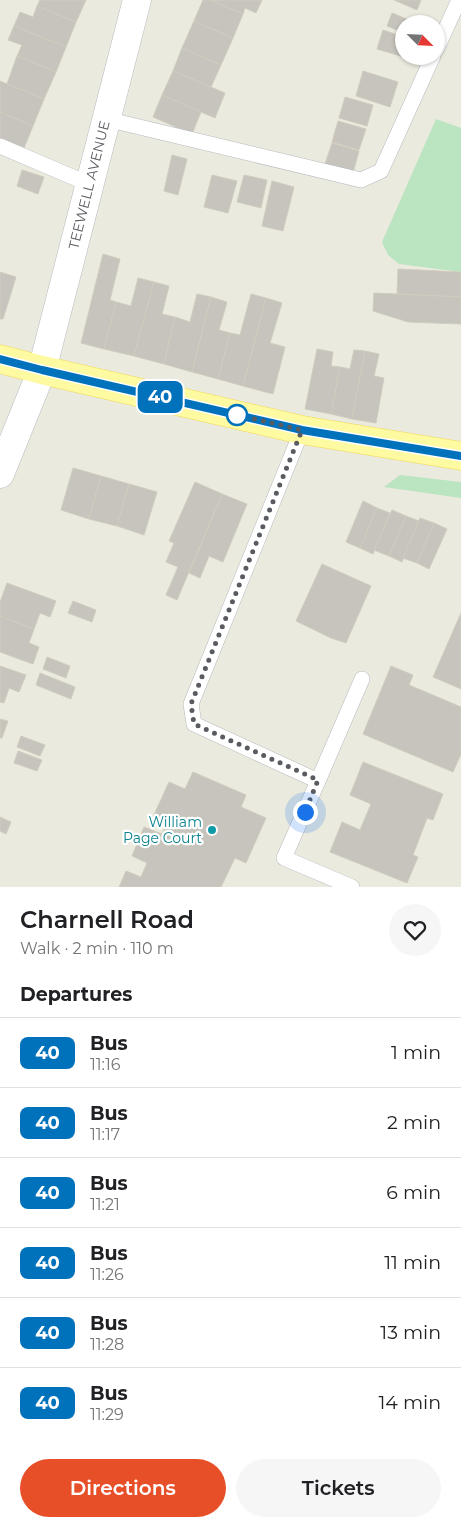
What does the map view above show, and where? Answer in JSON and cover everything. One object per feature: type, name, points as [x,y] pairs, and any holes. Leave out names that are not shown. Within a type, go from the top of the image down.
[{"type":"main road","points":[[0,359],[302,430],[461,456]]},
{"type":"street","name":"TEEWELL AVENUE","points":[[0,474],[42,370],[137,0]]},
{"type":"lane","points":[[445,30],[459,0]]},
{"type":"lane","points":[[106,119],[361,180],[380,171],[429,65]]},
{"type":"lane","points":[[0,146],[90,184]]},
{"type":"lane","points":[[302,430],[191,704],[194,724],[318,780]]},
{"type":"lane","points":[[352,887],[284,858],[362,679]]},
{"type":"green space","points":[[436,119],[461,128],[461,272],[399,264],[388,255],[382,242]]},
{"type":"green space","points":[[400,475],[461,482],[461,498],[384,487]]},
{"type":"building","points":[[40,0],[86,0],[76,22],[37,6]]},
{"type":"building","points":[[203,0],[211,0],[243,14],[233,38],[194,21]]},
{"type":"building","points":[[211,0],[262,0],[256,13],[245,8],[243,14]]},
{"type":"building","points":[[394,0],[421,0],[417,10]]},
{"type":"building","points":[[37,6],[76,22],[66,47],[14,26],[20,12],[33,17]]},
{"type":"building","points":[[392,13],[397,15],[395,15],[395,29],[387,26]]},
{"type":"building","points":[[194,21],[233,38],[221,65],[182,48]]},
{"type":"building","points":[[14,26],[66,47],[56,72],[17,56],[22,45],[8,40]]},
{"type":"building","points":[[383,30],[395,34],[395,54],[377,49]]},
{"type":"building","points":[[182,48],[221,65],[211,87],[173,71]]},
{"type":"building","points":[[17,56],[56,72],[44,99],[7,84]]},
{"type":"building","points":[[173,71],[225,93],[215,118],[162,95]]},
{"type":"building","points":[[363,71],[398,82],[390,107],[356,96]]},
{"type":"building","points":[[0,81],[44,99],[33,126],[0,112]]},
{"type":"building","points":[[162,95],[201,112],[192,134],[153,117]]},
{"type":"building","points":[[345,97],[373,105],[367,126],[339,118]]},
{"type":"building","points":[[0,112],[33,126],[22,153],[0,144]]},
{"type":"building","points":[[338,121],[366,129],[359,150],[332,142]]},
{"type":"building","points":[[332,143],[359,151],[353,173],[325,164]]},
{"type":"building","points":[[172,155],[187,159],[178,195],[164,191]]},
{"type":"building","points":[[22,170],[44,177],[38,194],[17,186]]},
{"type":"building","points":[[212,175],[237,181],[228,213],[204,207]]},
{"type":"building","points":[[244,175],[267,180],[261,208],[237,202]]},
{"type":"building","points":[[272,181],[294,187],[283,231],[262,226]]},
{"type":"building","points":[[103,254],[120,259],[110,300],[116,302],[104,349],[81,343]]},
{"type":"building","points":[[398,269],[461,272],[461,297],[397,294]]},
{"type":"building","points":[[0,272],[16,277],[3,319],[0,319]]},
{"type":"building","points":[[138,278],[154,282],[134,356],[104,349],[116,302],[131,306]]},
{"type":"building","points":[[154,282],[169,286],[162,314],[175,317],[164,364],[134,356]]},
{"type":"building","points":[[374,293],[461,297],[461,324],[408,322],[373,311]]},
{"type":"building","points":[[197,294],[211,297],[192,372],[164,364],[175,317],[190,322]]},
{"type":"building","points":[[251,294],[266,298],[243,386],[218,379],[230,333],[240,335]]},
{"type":"building","points":[[211,297],[227,302],[219,330],[230,333],[218,379],[192,372]]},
{"type":"building","points":[[266,298],[282,303],[270,343],[285,347],[273,394],[243,386]]},
{"type":"building","points":[[317,349],[333,352],[331,366],[340,367],[331,414],[305,409]]},
{"type":"building","points":[[354,350],[365,351],[352,419],[331,414],[340,367],[350,369]]},
{"type":"building","points":[[365,351],[379,354],[374,376],[384,378],[376,423],[352,419]]},
{"type":"building","points":[[73,468],[101,476],[89,519],[61,510]]},
{"type":"building","points":[[101,476],[129,484],[117,526],[89,519]]},
{"type":"building","points":[[195,482],[222,494],[177,600],[166,595],[178,567],[166,562],[174,543],[169,541]]},
{"type":"building","points":[[129,484],[157,492],[144,535],[117,526]]},
{"type":"building","points":[[222,494],[247,504],[223,562],[209,556],[200,578],[189,573]]},
{"type":"building","points":[[363,501],[377,508],[360,548],[346,542]]},
{"type":"building","points":[[377,508],[390,513],[373,554],[360,548]]},
{"type":"building","points":[[392,510],[406,516],[389,556],[374,550]]},
{"type":"building","points":[[406,516],[419,521],[402,562],[389,556]]},
{"type":"building","points":[[420,518],[434,523],[417,563],[403,558]]},
{"type":"building","points":[[434,523],[447,529],[429,569],[417,563]]},
{"type":"building","points":[[322,564],[371,586],[346,643],[296,621]]},
{"type":"building","points":[[7,583],[56,601],[50,617],[40,613],[34,629],[0,616],[0,602]]},
{"type":"building","points":[[73,601],[96,610],[92,622],[68,613]]},
{"type":"building","points":[[461,613],[461,689],[433,677]]},
{"type":"building","points":[[0,616],[34,629],[29,643],[39,647],[33,664],[0,652]]},
{"type":"building","points":[[47,657],[70,666],[66,678],[43,669]]},
{"type":"building","points":[[0,666],[26,675],[19,692],[9,688],[4,703],[0,702]]},
{"type":"building","points":[[391,666],[413,675],[409,685],[461,707],[461,754],[453,772],[363,734]]},
{"type":"building","points":[[40,673],[75,687],[71,699],[36,685]]},
{"type":"building","points":[[0,719],[8,721],[2,738],[0,738]]},
{"type":"building","points":[[21,736],[45,745],[40,756],[17,747]]},
{"type":"building","points":[[18,751],[42,760],[37,771],[14,763]]},
{"type":"building","points":[[363,762],[443,794],[433,820],[427,818],[413,855],[418,857],[407,883],[330,852],[342,822],[360,830],[371,804],[350,795]]},
{"type":"building","name":"William Page Court","points":[[193,772],[246,795],[241,807],[266,818],[246,863],[235,858],[221,887],[119,887],[126,871],[141,877],[147,863],[132,856],[144,827],[162,834],[167,823],[153,817],[169,782],[185,789]]},
{"type":"building","points":[[0,817],[11,822],[6,834],[0,831]]},
{"type":"bus line","name":"40","points":[[0,359],[302,430],[461,456]]},
{"type":"place","name":"William Page Court","points":[[212,830]]},
{"type":"route","points":[[237,415],[302,430],[191,704],[194,724],[318,780],[305,812]]}]
